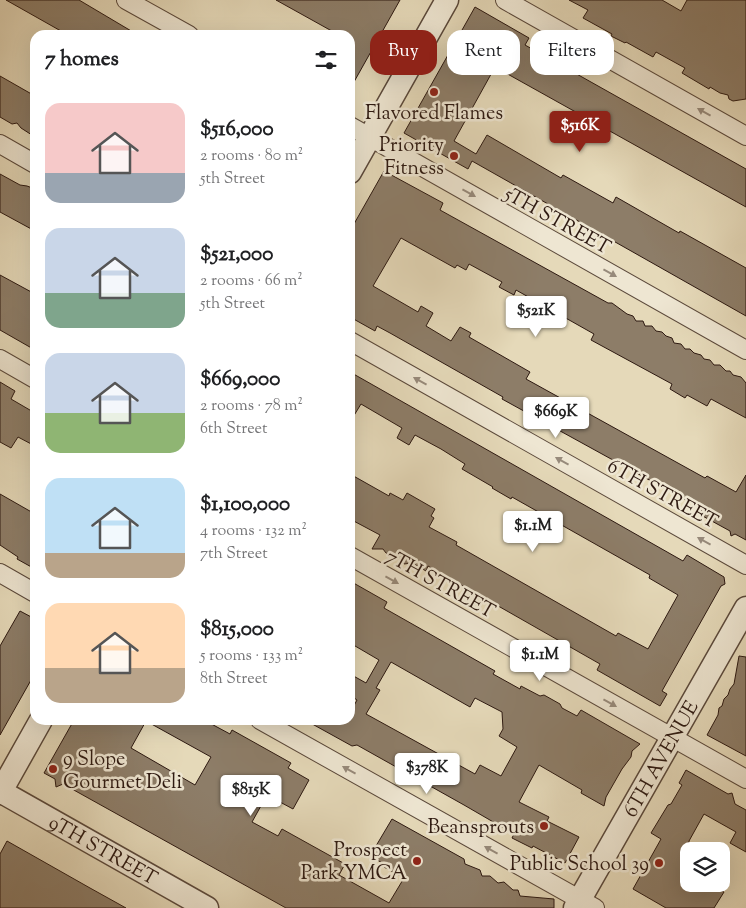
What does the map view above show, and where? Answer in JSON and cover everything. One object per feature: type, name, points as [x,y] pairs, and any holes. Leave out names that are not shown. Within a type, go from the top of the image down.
[{"type":"street","points":[[126,0],[180,30]]},
{"type":"street","points":[[355,163],[447,0]]},
{"type":"street","points":[[505,0],[746,136]]},
{"type":"street","name":"5TH STREET","points":[[355,129],[746,350]]},
{"type":"street","points":[[0,144],[30,161]]},
{"type":"street","name":"6TH STREET","points":[[355,345],[746,565]]},
{"type":"street","points":[[0,359],[30,376]]},
{"type":"street","name":"7TH STREET","points":[[355,559],[746,779]]},
{"type":"street","points":[[0,573],[30,590]]},
{"type":"street","name":"6TH AVENUE","points":[[583,905],[672,738],[746,608]]},
{"type":"street","points":[[0,792],[38,725]]},
{"type":"street","points":[[269,725],[583,905]]},
{"type":"street","name":"9TH STREET","points":[[0,792],[207,908]]},
{"type":"building","points":[[6,0],[79,0],[130,30],[59,30]]},
{"type":"building","points":[[276,0],[400,0],[383,30],[370,30],[370,53],[355,80],[355,30],[330,30]]},
{"type":"building","points":[[569,0],[662,0],[681,11],[687,0],[746,0],[746,99],[733,101],[729,99],[728,95],[710,87],[709,89],[682,73],[685,68],[656,52],[653,57],[614,38],[614,30],[605,30],[583,18],[588,10]]},
{"type":"building","points":[[475,7],[515,30],[462,30]]},
{"type":"building","points":[[520,33],[529,38],[525,45],[530,48],[530,75],[578,75],[746,169],[746,207],[509,75],[520,75]]},
{"type":"building","points":[[447,57],[447,75],[491,75],[454,141],[476,154],[487,135],[561,178],[563,175],[613,203],[616,197],[746,268],[746,316],[472,161],[468,169],[404,133]]},
{"type":"building","points":[[0,76],[30,93],[30,134],[17,123],[12,124],[0,117]]},
{"type":"building","points":[[384,171],[443,203],[440,210],[608,303],[612,303],[633,316],[636,321],[643,321],[645,326],[652,326],[656,331],[672,338],[674,343],[681,344],[685,349],[690,349],[694,353],[701,355],[704,359],[710,360],[714,365],[720,365],[733,375],[741,377],[746,383],[746,418],[711,399],[707,406],[687,395],[685,398],[670,389],[672,384],[591,340],[594,334],[516,290],[514,295],[499,287],[502,282],[469,264],[466,270],[457,265],[455,268],[401,238],[373,286],[418,312],[421,306],[433,313],[426,326],[451,341],[460,327],[471,333],[469,337],[530,372],[526,379],[705,478],[707,476],[736,492],[746,475],[746,540],[735,534],[731,536],[730,531],[699,514],[702,509],[502,399],[503,397],[390,333],[377,326],[375,331],[355,320],[355,222]]},
{"type":"building","points":[[0,174],[20,185],[30,187],[30,228],[0,212]]},
{"type":"building","points":[[0,275],[30,291],[30,347],[0,330]]},
{"type":"building","points":[[355,375],[683,561],[687,555],[724,577],[725,584],[721,586],[662,691],[667,694],[660,706],[597,670],[600,664],[428,566],[426,571],[412,563],[404,564],[400,559],[386,553],[383,549],[372,549],[380,535],[355,522],[355,477],[389,496],[390,493],[403,500],[407,493],[435,509],[431,516],[434,518],[429,527],[457,542],[456,545],[616,636],[618,633],[648,649],[678,595],[649,578],[650,575],[512,497],[511,499],[492,488],[462,469],[465,464],[441,449],[415,435],[409,445],[397,438],[402,428],[361,404],[355,414]]},
{"type":"building","points":[[0,382],[15,391],[11,399],[30,410],[30,443],[18,437],[11,448],[0,442]]},
{"type":"building","points":[[0,494],[30,511],[30,566],[17,559],[18,557],[0,545]]},
{"type":"building","points":[[355,584],[387,602],[384,608],[495,671],[493,674],[520,689],[521,686],[540,696],[544,695],[577,716],[581,710],[640,744],[632,751],[631,757],[606,797],[604,806],[581,793],[582,790],[539,765],[519,802],[549,817],[547,821],[579,837],[565,863],[533,846],[532,848],[512,838],[514,834],[464,805],[357,745],[352,746],[314,725],[355,725],[355,704],[357,700],[355,699],[355,677],[366,683],[379,660],[355,646]],"holes":[[[391,662],[470,707],[475,698],[502,712],[503,729],[499,736],[517,747],[501,776],[480,765],[475,774],[366,714],[380,690],[376,688]]]},
{"type":"building","points":[[20,611],[30,616],[30,682],[0,735],[0,646]]},
{"type":"building","points":[[739,656],[746,657],[746,756],[707,735],[718,715],[719,708],[734,684]]},
{"type":"building","points":[[71,725],[144,725],[131,748],[195,785],[211,757],[153,725],[213,725],[230,734],[232,730],[291,763],[288,768],[309,780],[293,809],[267,795],[252,822],[278,836],[282,829],[345,864],[339,875],[389,903],[404,878],[384,867],[386,865],[370,856],[392,819],[464,859],[465,864],[480,870],[482,876],[490,876],[498,883],[504,882],[513,890],[518,890],[520,896],[554,899],[554,908],[286,908],[63,784],[56,787],[55,779],[44,773]]},
{"type":"building","points":[[686,770],[728,794],[732,793],[735,804],[746,810],[746,852],[730,843],[736,832],[704,814],[689,842],[680,842],[680,892],[724,892],[714,908],[666,908],[633,889],[661,839],[651,833],[682,785],[679,783]]},
{"type":"building","points":[[7,841],[126,908],[0,908],[0,854]]},
{"type":"place","name":"Flavored Flames","points":[[434,92]]},
{"type":"place","name":"Priority Fitness","points":[[454,156]]},
{"type":"place","name":"9 Slope Gourmet Deli","points":[[53,769]]},
{"type":"place","name":"Beansprouts","points":[[544,826]]},
{"type":"place","name":"Prospect Park YMCA","points":[[417,861]]},
{"type":"place","name":"Public School 39","points":[[659,863]]}]
